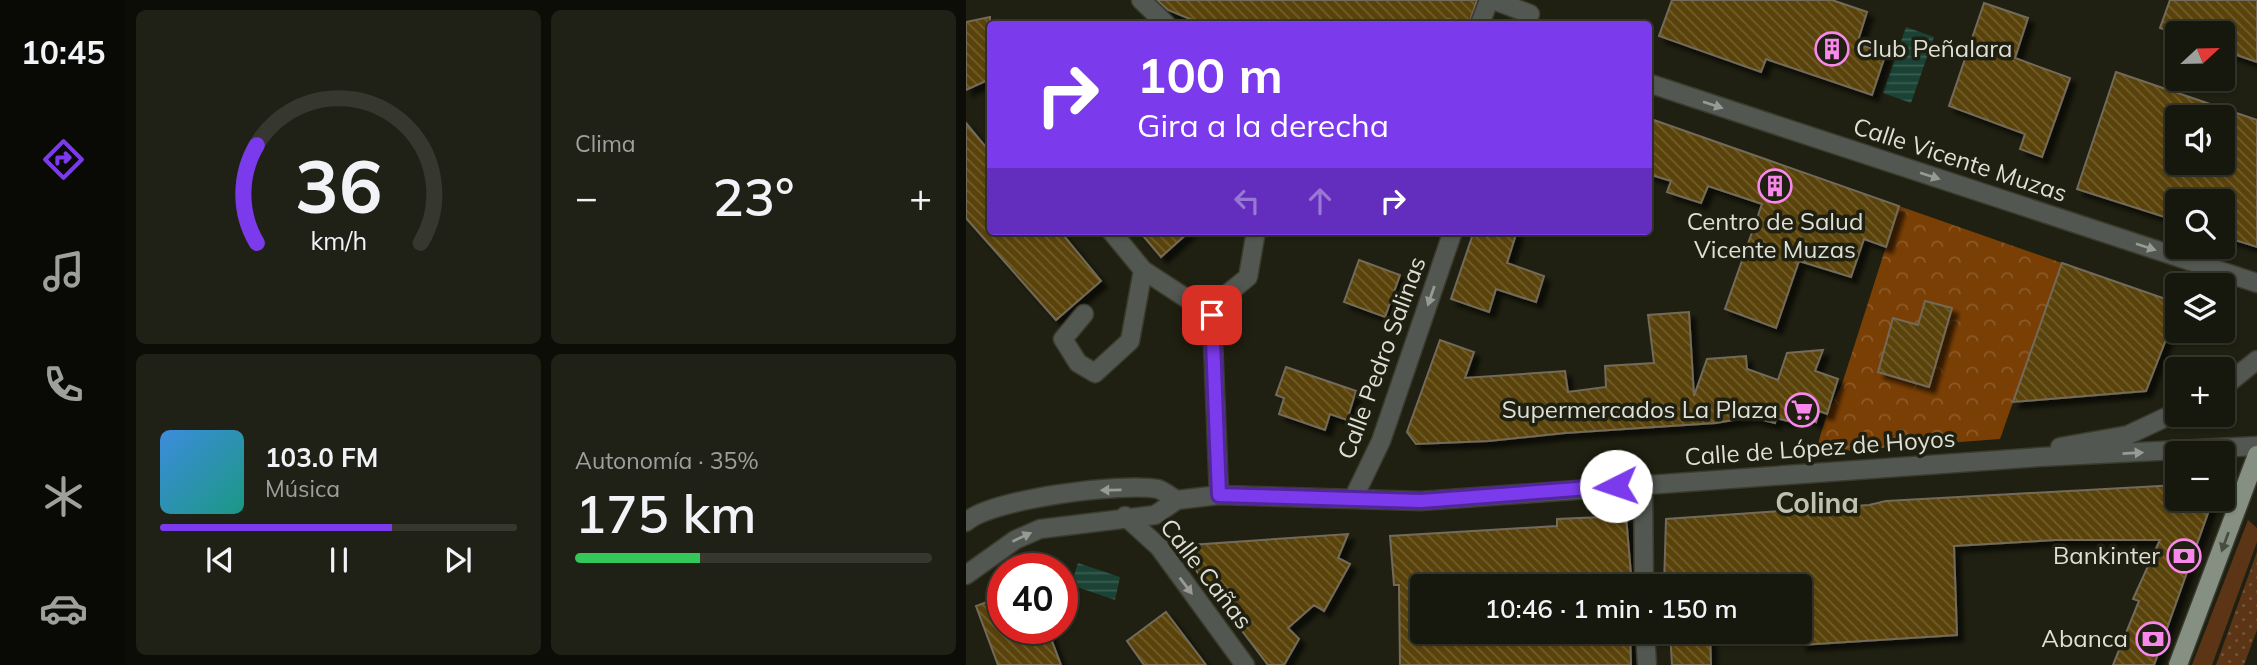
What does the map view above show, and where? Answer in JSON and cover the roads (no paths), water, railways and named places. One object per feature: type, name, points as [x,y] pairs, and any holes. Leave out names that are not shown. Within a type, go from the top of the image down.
[{"type":"main road","points":[[2178,665],[2257,455]]},
{"type":"street","points":[[1140,0],[1163,21]]},
{"type":"street","points":[[1481,21],[1491,0],[1531,13]]},
{"type":"street","name":"Calle Vicente Muzas","points":[[1652,84],[2257,283]]},
{"type":"street","points":[[1114,235],[1143,270],[1212,315]]},
{"type":"street","name":"Calle Pedro Salinas","points":[[1353,499],[1381,441],[1451,235]]},
{"type":"street","points":[[1219,495],[1212,315],[1220,300],[1248,277],[1254,239]]},
{"type":"street","points":[[1084,314],[1063,339],[1079,363],[1095,373],[1130,341],[1143,270]]},
{"type":"street","points":[[2235,378],[2257,360]]},
{"type":"street","points":[[2040,457],[2058,447],[2128,435],[2165,418]]},
{"type":"street","name":"Calle de López de Hoyos","points":[[966,575],[1015,540],[1040,529],[1125,516],[1156,515],[1177,500],[1219,495],[1421,501],[2040,457],[2257,446]]},
{"type":"street","points":[[1643,484],[1644,574]]},
{"type":"street","name":"Calle de López de Hoyos","points":[[968,518],[1031,497],[1096,490],[1158,489],[1177,500]]},
{"type":"street","name":"Calle Cañas","points":[[1125,516],[1160,547],[1245,665]]},
{"type":"street","points":[[1646,644],[1647,665]]},
{"type":"place","name":"Club Peñalara","points":[[1832,49]]},
{"type":"place","name":"Centro de Salud Vicente Muzas","points":[[1775,186]]},
{"type":"place","name":"Supermercados La Plaza","points":[[1802,410]]},
{"type":"place","name":"Bankinter","points":[[2184,556]]},
{"type":"place","name":"Abanca","points":[[2153,639]]},
{"type":"district","name":"Colina","points":[[1817,503]]}]
